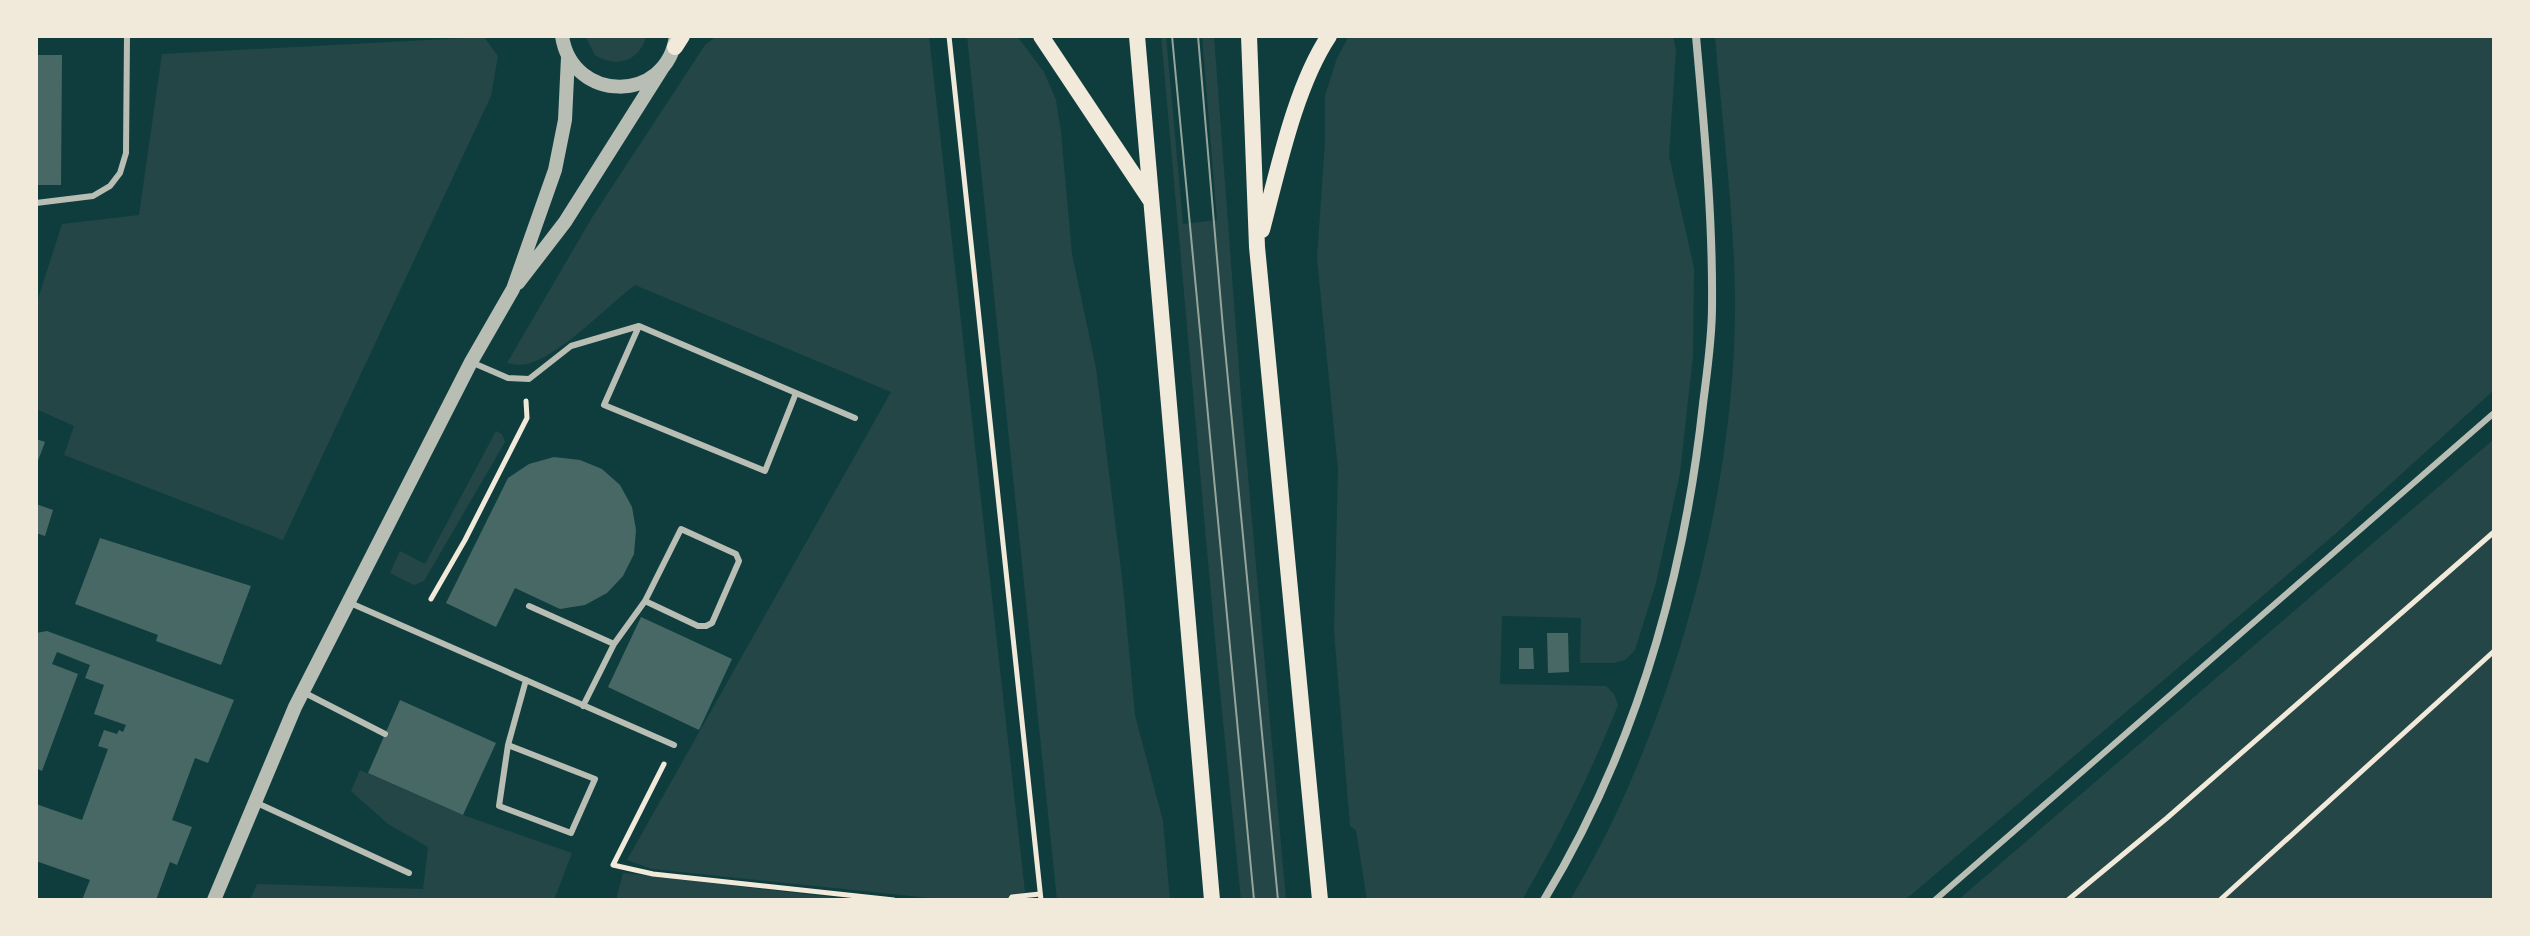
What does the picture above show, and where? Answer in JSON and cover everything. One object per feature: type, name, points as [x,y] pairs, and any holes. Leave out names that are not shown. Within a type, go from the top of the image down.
[{"type":"main road","points":[[1041,36],[1152,204]]},
{"type":"main road","points":[[1137,36],[1212,900]]},
{"type":"main road","points":[[1249,36],[1257,247],[1320,900]]},
{"type":"main road","points":[[1257,247],[1297,108],[1329,36]]},
{"type":"street","points":[[214,900],[303,692],[471,362],[513,289],[555,170],[565,120],[568,57],[562,36]]},
{"type":"street","points":[[1544,900],[1605,786],[1638,701],[1677,571],[1699,449],[1713,310],[1711,224],[1696,36]]},
{"type":"street","points":[[513,289],[565,222],[678,40]]},
{"type":"street","points":[[568,57],[587,77],[613,88],[641,83],[663,67]]},
{"type":"lane","points":[[36,203],[93,196],[110,186],[120,173],[126,153],[127,36]]},
{"type":"lane","points":[[471,362],[508,378],[529,379],[571,346],[639,326],[855,418]]},
{"type":"lane","points":[[639,326],[604,405],[765,471],[796,393]]},
{"type":"lane","points":[[1935,900],[2494,413]]},
{"type":"lane","points":[[583,706],[614,644],[645,601],[681,529],[736,554],[739,561],[712,623],[698,626],[645,601]]},
{"type":"lane","points":[[348,602],[674,745]]},
{"type":"lane","points":[[529,606],[614,644]]},
{"type":"lane","points":[[508,745],[595,779],[571,833],[499,806],[508,745],[526,680]]},
{"type":"lane","points":[[303,692],[385,734]]},
{"type":"lane","points":[[254,802],[409,873]]},
{"type":"path","points":[[949,36],[1040,897],[1012,897],[1010,900]]},
{"type":"path","points":[[431,599],[527,418],[526,400],[508,378]]},
{"type":"path","points":[[2068,900],[2167,818],[2494,532]]},
{"type":"path","points":[[2220,900],[2494,651]]},
{"type":"path","points":[[674,745],[613,865],[653,874],[894,900]]},
{"type":"shaded area","points":[[585,36],[646,36],[638,52],[618,62],[595,55]]},
{"type":"shaded area","points":[[717,36],[929,36],[1025,892],[1012,894],[1004,900],[949,900],[652,869],[627,860],[891,392],[635,285],[546,356],[526,364],[507,363],[593,216],[705,45]]},
{"type":"shaded area","points":[[967,36],[1017,36],[1044,72],[1056,100],[1072,254],[1096,368],[1123,586],[1135,715],[1163,821],[1170,900],[1057,900]]},
{"type":"shaded area","points":[[1161,36],[1166,36],[1183,224],[1217,220],[1202,36],[1214,36],[1242,409],[1286,900],[1241,900]]},
{"type":"shaded area","points":[[1349,36],[1673,36],[1676,51],[1669,156],[1694,268],[1693,356],[1680,473],[1656,583],[1635,650],[1625,660],[1580,663],[1581,618],[1502,616],[1500,684],[1606,686],[1614,694],[1618,705],[1574,804],[1522,900],[1367,900],[1356,830],[1350,826],[1334,631],[1338,470],[1317,258],[1325,96],[1337,58]]},
{"type":"shaded area","points":[[1715,36],[2494,36],[2494,390],[2334,535],[1905,900],[1570,900],[1606,834],[1639,762],[1667,687],[1691,609],[1710,530],[1724,450],[1733,372],[1735,297],[1730,199]]},
{"type":"shaded area","points":[[484,37],[498,56],[491,96],[283,540],[64,455],[74,426],[36,409],[36,305],[62,224],[139,215],[162,54]]},
{"type":"shaded area","points":[[496,431],[502,434],[505,442],[424,581],[414,585],[390,573],[400,551],[425,564]]},
{"type":"shaded area","points":[[2494,439],[2494,900],[1958,900]]},
{"type":"shaded area","points":[[360,770],[463,815],[572,853],[554,900],[250,900],[257,884],[423,889],[428,847],[388,824],[351,791]]},
{"type":"shaded area","points":[[624,873],[857,900],[616,900]]},
{"type":"building","points":[[36,55],[62,55],[61,185],[36,185]]},
{"type":"building","points":[[36,439],[45,442],[36,466]]},
{"type":"building","points":[[554,457],[580,460],[602,469],[620,485],[632,507],[636,530],[634,554],[623,576],[607,593],[585,605],[560,609],[515,588],[496,627],[446,603],[508,478],[529,464]]},
{"type":"building","points":[[36,504],[53,510],[45,536],[36,533]]},
{"type":"building","points":[[100,538],[251,586],[221,665],[156,641],[158,635],[75,604]]},
{"type":"building","points":[[641,617],[732,659],[699,730],[608,687]]},
{"type":"building","points":[[47,631],[234,700],[208,763],[195,758],[172,820],[192,827],[177,865],[170,862],[156,900],[82,900],[90,880],[36,861],[36,804],[82,820],[108,749],[98,746],[104,730],[117,734],[119,730],[123,732],[126,725],[94,714],[104,685],[85,678],[90,665],[57,652],[52,664],[78,674],[42,771],[36,768],[36,633]]},
{"type":"building","points":[[1547,633],[1568,633],[1569,672],[1548,673]]},
{"type":"building","points":[[1519,648],[1533,648],[1534,669],[1519,669]]},
{"type":"building","points":[[400,700],[496,743],[463,815],[368,773]]},
{"type":"tram line","points":[[1172,36],[1254,900]]},
{"type":"tram line","points":[[1198,36],[1278,900]]}]
